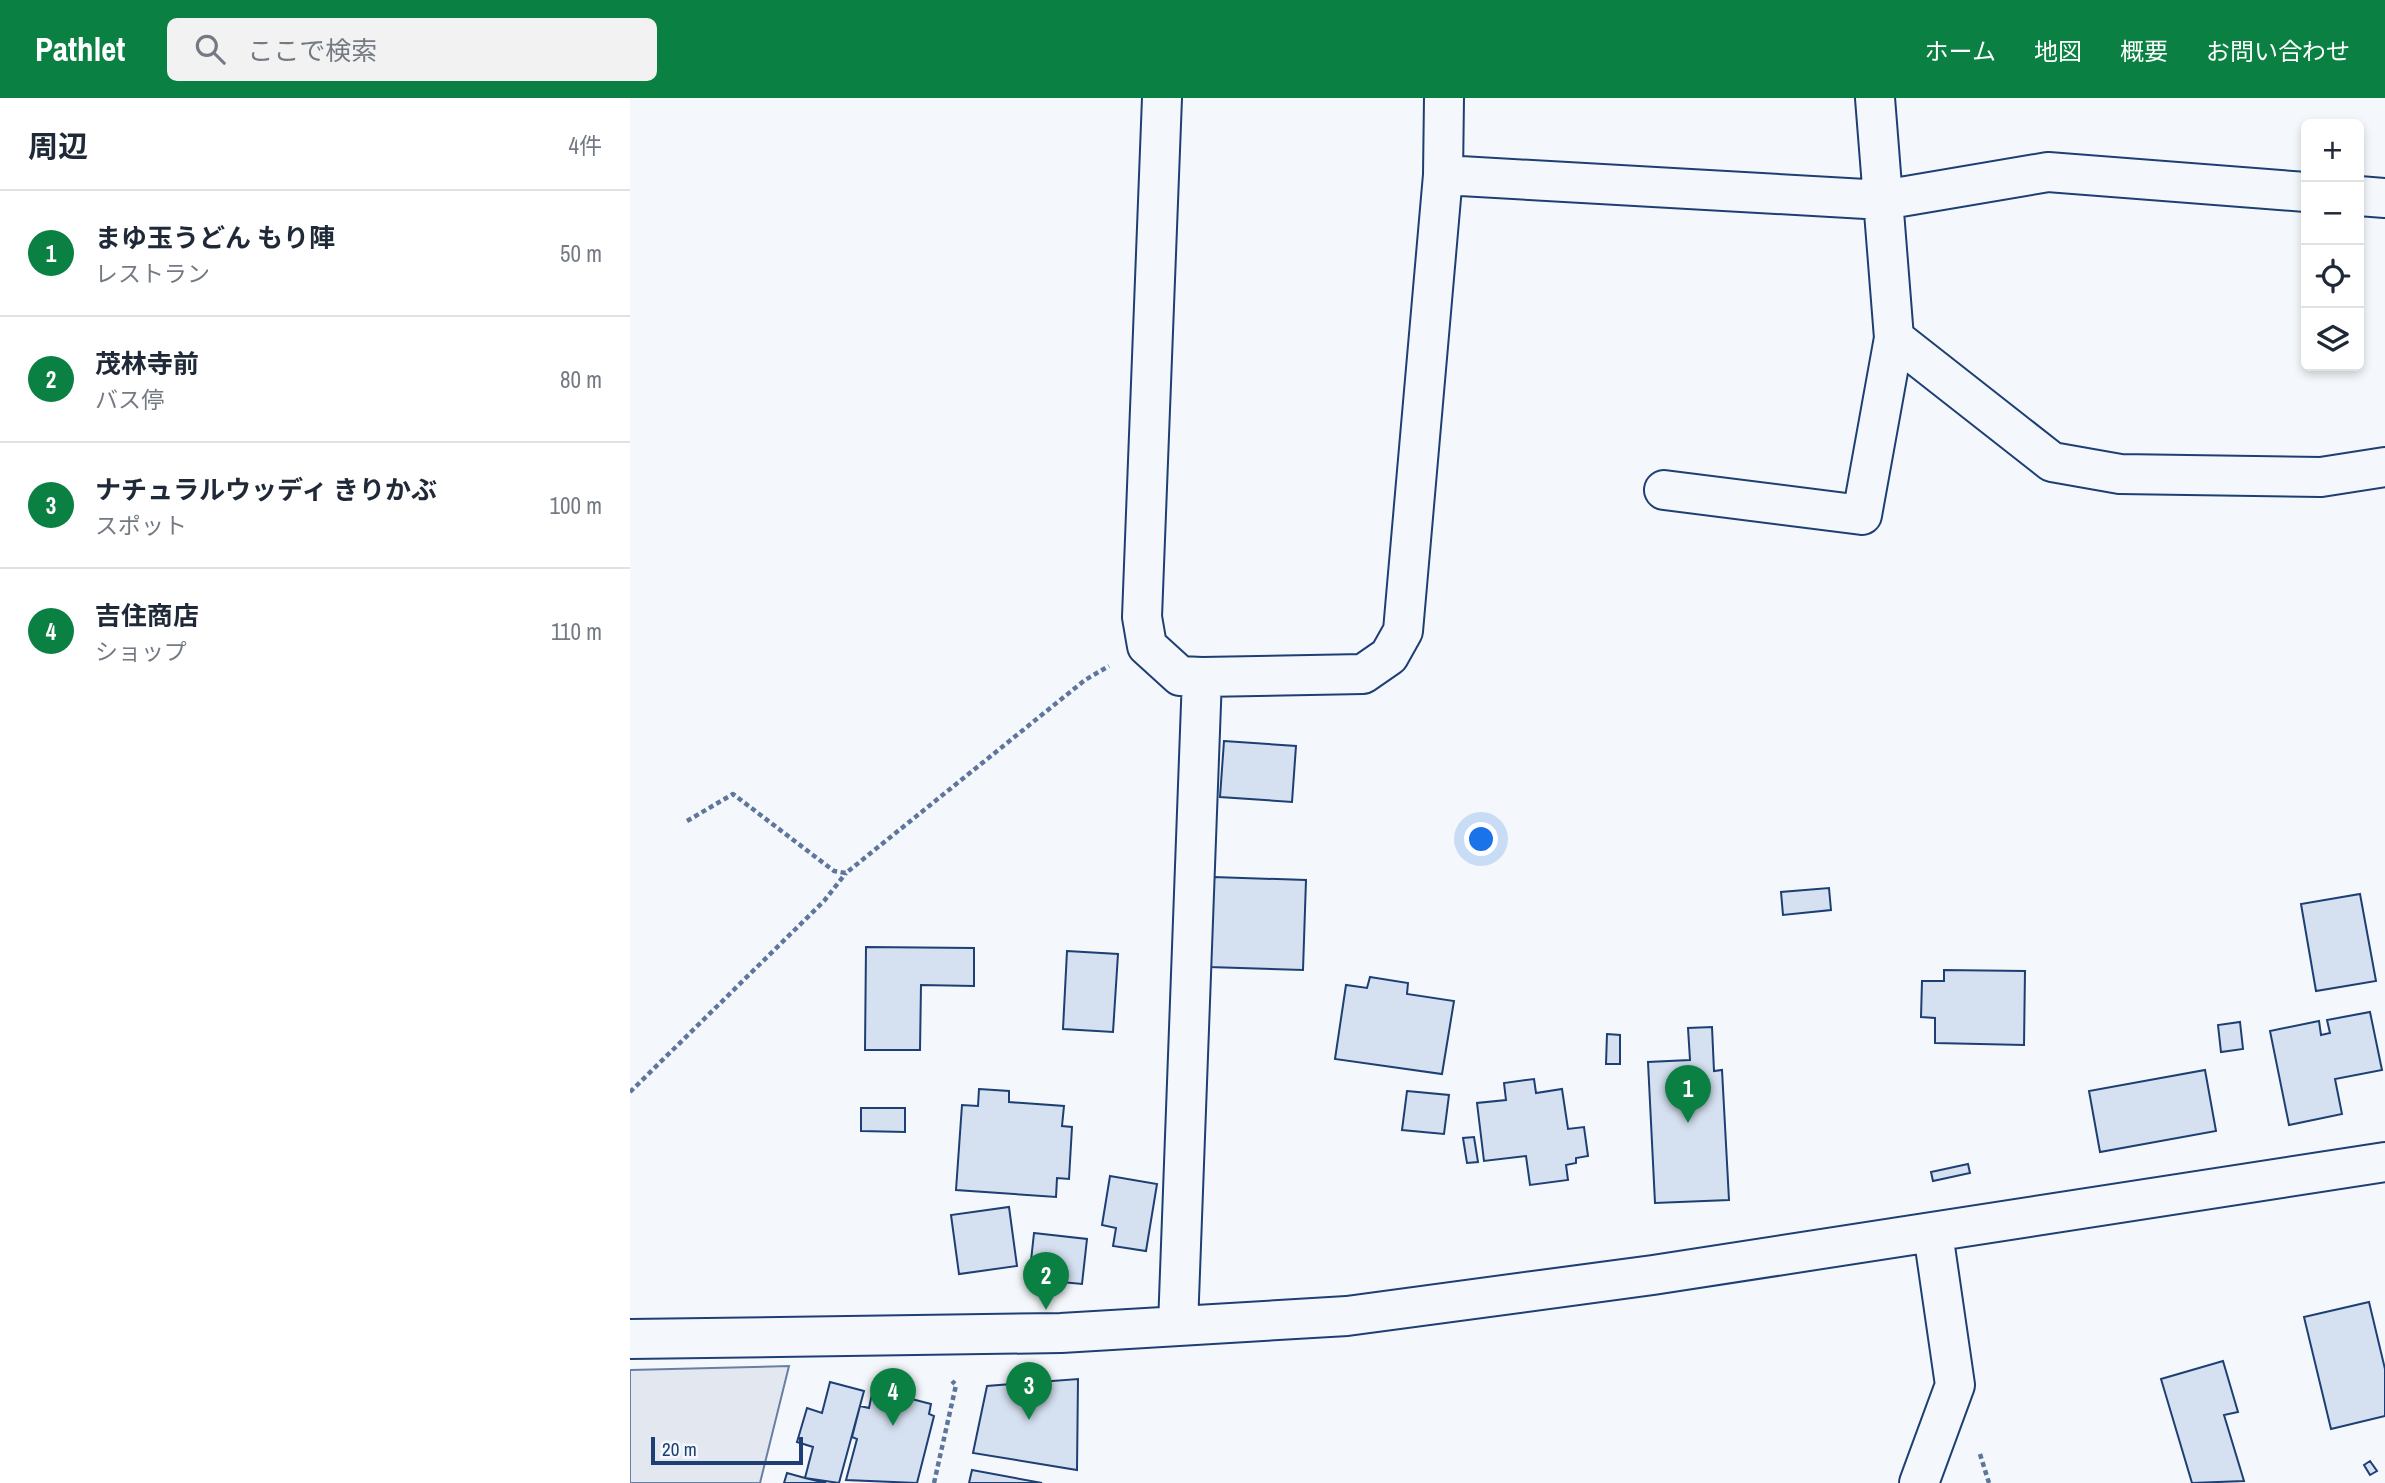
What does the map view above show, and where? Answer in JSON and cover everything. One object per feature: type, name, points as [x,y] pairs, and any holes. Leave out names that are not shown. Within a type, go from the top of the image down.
[{"type":"street","points":[[1162,98],[1142,617],[1147,646],[1180,676],[1202,677],[1363,674],[1389,656],[1403,631],[1443,175],[1444,98]]},
{"type":"street","points":[[1664,490],[1862,514],[1894,338],[1875,98]]},
{"type":"street","points":[[1443,175],[1883,200],[2048,172],[2301,192]]},
{"type":"street","points":[[2364,196],[2385,198]]},
{"type":"street","points":[[1894,338],[2052,461],[2120,474],[2321,477],[2385,467]]},
{"type":"street","points":[[1178,1326],[1202,677]]},
{"type":"street","points":[[630,1339],[1060,1333],[1347,1316],[1933,1233],[2385,1161]]},
{"type":"street","points":[[1920,1483],[1955,1385],[1933,1233]]},
{"type":"path","points":[[630,1092],[824,901],[846,873],[1085,680],[1147,646]]},
{"type":"path","points":[[687,821],[733,794],[834,871],[846,873]]},
{"type":"path","points":[[934,1483],[956,1385],[947,1375]]},
{"type":"shaded area","points":[[789,1366],[760,1483],[630,1483],[630,1370]]},
{"type":"building","points":[[1224,741],[1296,746],[1292,802],[1220,797]]},
{"type":"building","points":[[1213,877],[1306,880],[1303,970],[1209,967]]},
{"type":"building","points":[[1829,888],[1831,910],[1783,915],[1781,892]]},
{"type":"building","points":[[2360,894],[2376,981],[2316,991],[2301,904]]},
{"type":"building","points":[[866,947],[974,948],[974,986],[921,985],[920,1050],[865,1050]]},
{"type":"building","points":[[1067,951],[1118,954],[1113,1032],[1063,1029]]},
{"type":"building","points":[[1944,970],[2025,971],[2024,1045],[1935,1043],[1935,1018],[1921,1017],[1922,981],[1944,981]]},
{"type":"building","points":[[1370,977],[1408,983],[1407,994],[1454,1001],[1442,1074],[1335,1059],[1346,985],[1367,988]]},
{"type":"building","points":[[2370,1012],[2382,1070],[2335,1079],[2342,1114],[2289,1125],[2270,1031],[2319,1021],[2321,1035],[2330,1033],[2327,1020]]},
{"type":"building","points":[[2240,1022],[2243,1049],[2221,1052],[2218,1025]]},
{"type":"building","points":[[1712,1027],[1714,1071],[1722,1070],[1729,1200],[1655,1203],[1648,1062],[1690,1060],[1688,1028]]},
{"type":"building","points":[[1607,1034],[1620,1035],[1620,1064],[1606,1064]]},
{"type":"building","points":[[2205,1070],[2216,1131],[2100,1152],[2089,1091]]},
{"type":"building","points":[[1534,1079],[1536,1093],[1562,1089],[1568,1129],[1584,1127],[1588,1156],[1576,1158],[1576,1163],[1566,1165],[1568,1180],[1530,1185],[1526,1156],[1484,1161],[1477,1103],[1506,1100],[1504,1083]]},
{"type":"building","points":[[979,1089],[1009,1091],[1009,1102],[1064,1106],[1062,1126],[1072,1127],[1069,1179],[1057,1178],[1056,1197],[956,1190],[962,1105],[978,1106]]},
{"type":"building","points":[[1407,1091],[1449,1095],[1444,1134],[1402,1130]]},
{"type":"building","points":[[861,1108],[905,1108],[905,1132],[861,1131]]},
{"type":"building","points":[[1474,1137],[1478,1162],[1467,1163],[1463,1138]]},
{"type":"building","points":[[1968,1164],[1970,1173],[1933,1181],[1931,1172]]},
{"type":"building","points":[[1110,1176],[1157,1184],[1146,1251],[1113,1246],[1116,1228],[1102,1225]]},
{"type":"building","points":[[1009,1207],[1017,1266],[959,1274],[951,1215]]},
{"type":"building","points":[[1034,1233],[1087,1239],[1082,1284],[1029,1279]]},
{"type":"building","points":[[2369,1302],[2385,1369],[2385,1416],[2331,1429],[2304,1317]]},
{"type":"building","points":[[2223,1361],[2238,1412],[2224,1415],[2244,1481],[2192,1483],[2161,1379]]},
{"type":"building","points":[[1078,1379],[1077,1470],[973,1453],[987,1386]]},
{"type":"building","points":[[830,1382],[864,1391],[839,1483],[805,1478],[813,1447],[797,1442],[807,1408],[822,1413]]},
{"type":"building","points":[[873,1389],[931,1404],[929,1414],[934,1416],[917,1483],[846,1480],[857,1439],[852,1437],[860,1406],[869,1408]]},
{"type":"building","points":[[2370,1461],[2377,1471],[2370,1475],[2364,1465]]},
{"type":"building","points":[[972,1470],[1042,1483],[969,1483]]},
{"type":"building","points":[[787,1473],[805,1478],[826,1483],[784,1483]]},
{"type":"place","name":"まゆ玉うどん もり陣","points":[[1688,1123]]},
{"type":"place","name":"茂林寺前","points":[[1046,1310]]},
{"type":"place","name":"ナチュラルウッディ きりかぶ","points":[[1029,1420]]},
{"type":"place","name":"吉住商店","points":[[893,1426]]}]
